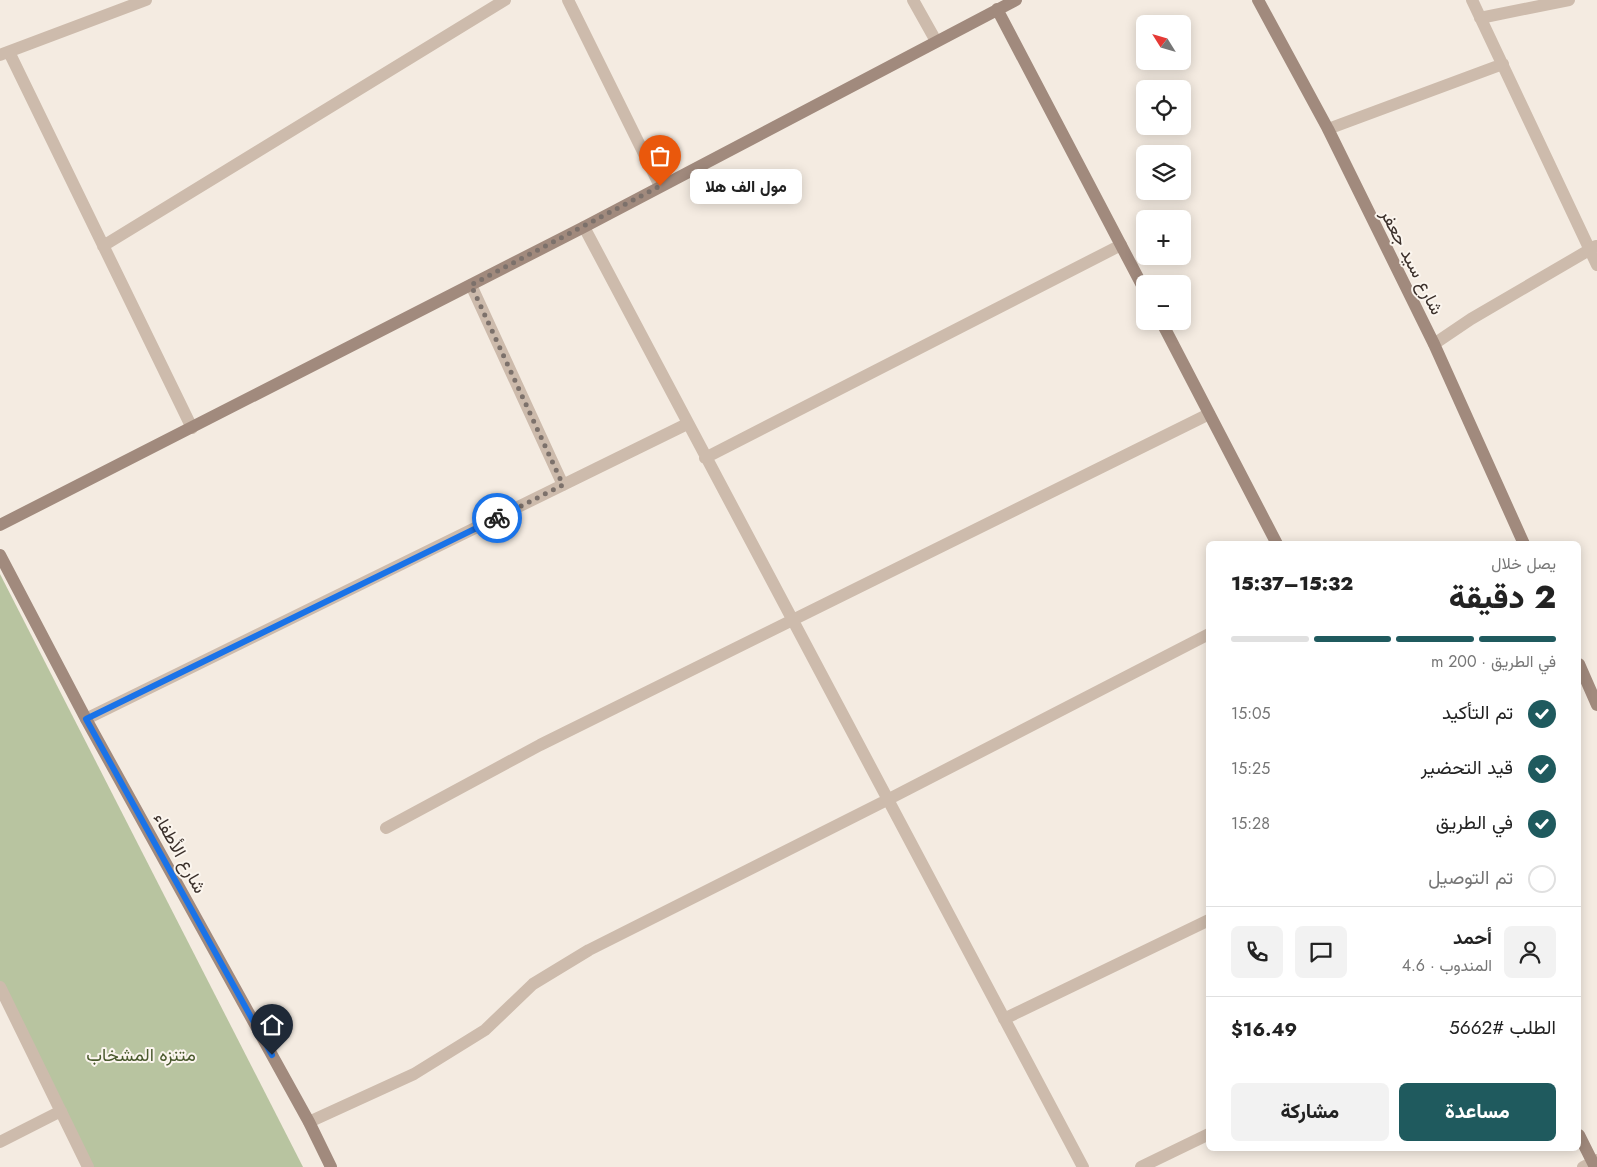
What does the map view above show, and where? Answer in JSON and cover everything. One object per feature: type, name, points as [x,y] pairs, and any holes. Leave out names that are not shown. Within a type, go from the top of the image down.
[{"type":"street","points":[[146,0],[5,53],[103,246],[192,428]]},
{"type":"street","points":[[103,246],[505,0]]},
{"type":"street","points":[[568,0],[660,186]]},
{"type":"street","points":[[913,0],[936,41]]},
{"type":"street","points":[[0,525],[584,227],[1016,0]]},
{"type":"street","name":"شارع سيد جعفر","points":[[1258,0],[1328,128],[1434,344],[1523,541]]},
{"type":"street","points":[[1472,0],[1593,247],[1597,265]]},
{"type":"street","points":[[1480,18],[1569,0]]},
{"type":"street","points":[[998,9],[1137,275]]},
{"type":"street","points":[[1328,128],[1503,64]]},
{"type":"street","points":[[584,227],[1083,1167]]},
{"type":"street","points":[[705,458],[1121,244]]},
{"type":"street","points":[[1434,344],[1470,319],[1593,247]]},
{"type":"street","points":[[471,285],[563,485]]},
{"type":"street","points":[[1166,330],[1275,541]]},
{"type":"street","points":[[386,828],[540,746],[1209,414]]},
{"type":"street","points":[[86,719],[687,424]]},
{"type":"street","name":"شارع الأطفاء","points":[[0,555],[86,719],[309,1122],[331,1167]]},
{"type":"street","points":[[309,1122],[414,1074],[485,1030],[533,984],[589,950],[887,800],[1206,636]]},
{"type":"street","points":[[1581,668],[1595,697]]},
{"type":"street","points":[[1004,1019],[1206,921]]},
{"type":"street","points":[[0,987],[88,1167]]},
{"type":"street","points":[[0,1142],[61,1111]]},
{"type":"street","points":[[1141,1167],[1206,1135]]},
{"type":"street","points":[[1581,1139],[1592,1164]]},
{"type":"green space","name":"متنزه المشخاب","points":[[0,574],[303,1167],[93,1167],[0,981]]},
{"type":"way so far","points":[[497,518],[563,485],[471,285],[660,186]]},
{"type":"place","name":"مول الف هلا","points":[[660,186]]},
{"type":"route","points":[[272,1055],[86,719],[497,518]]}]
